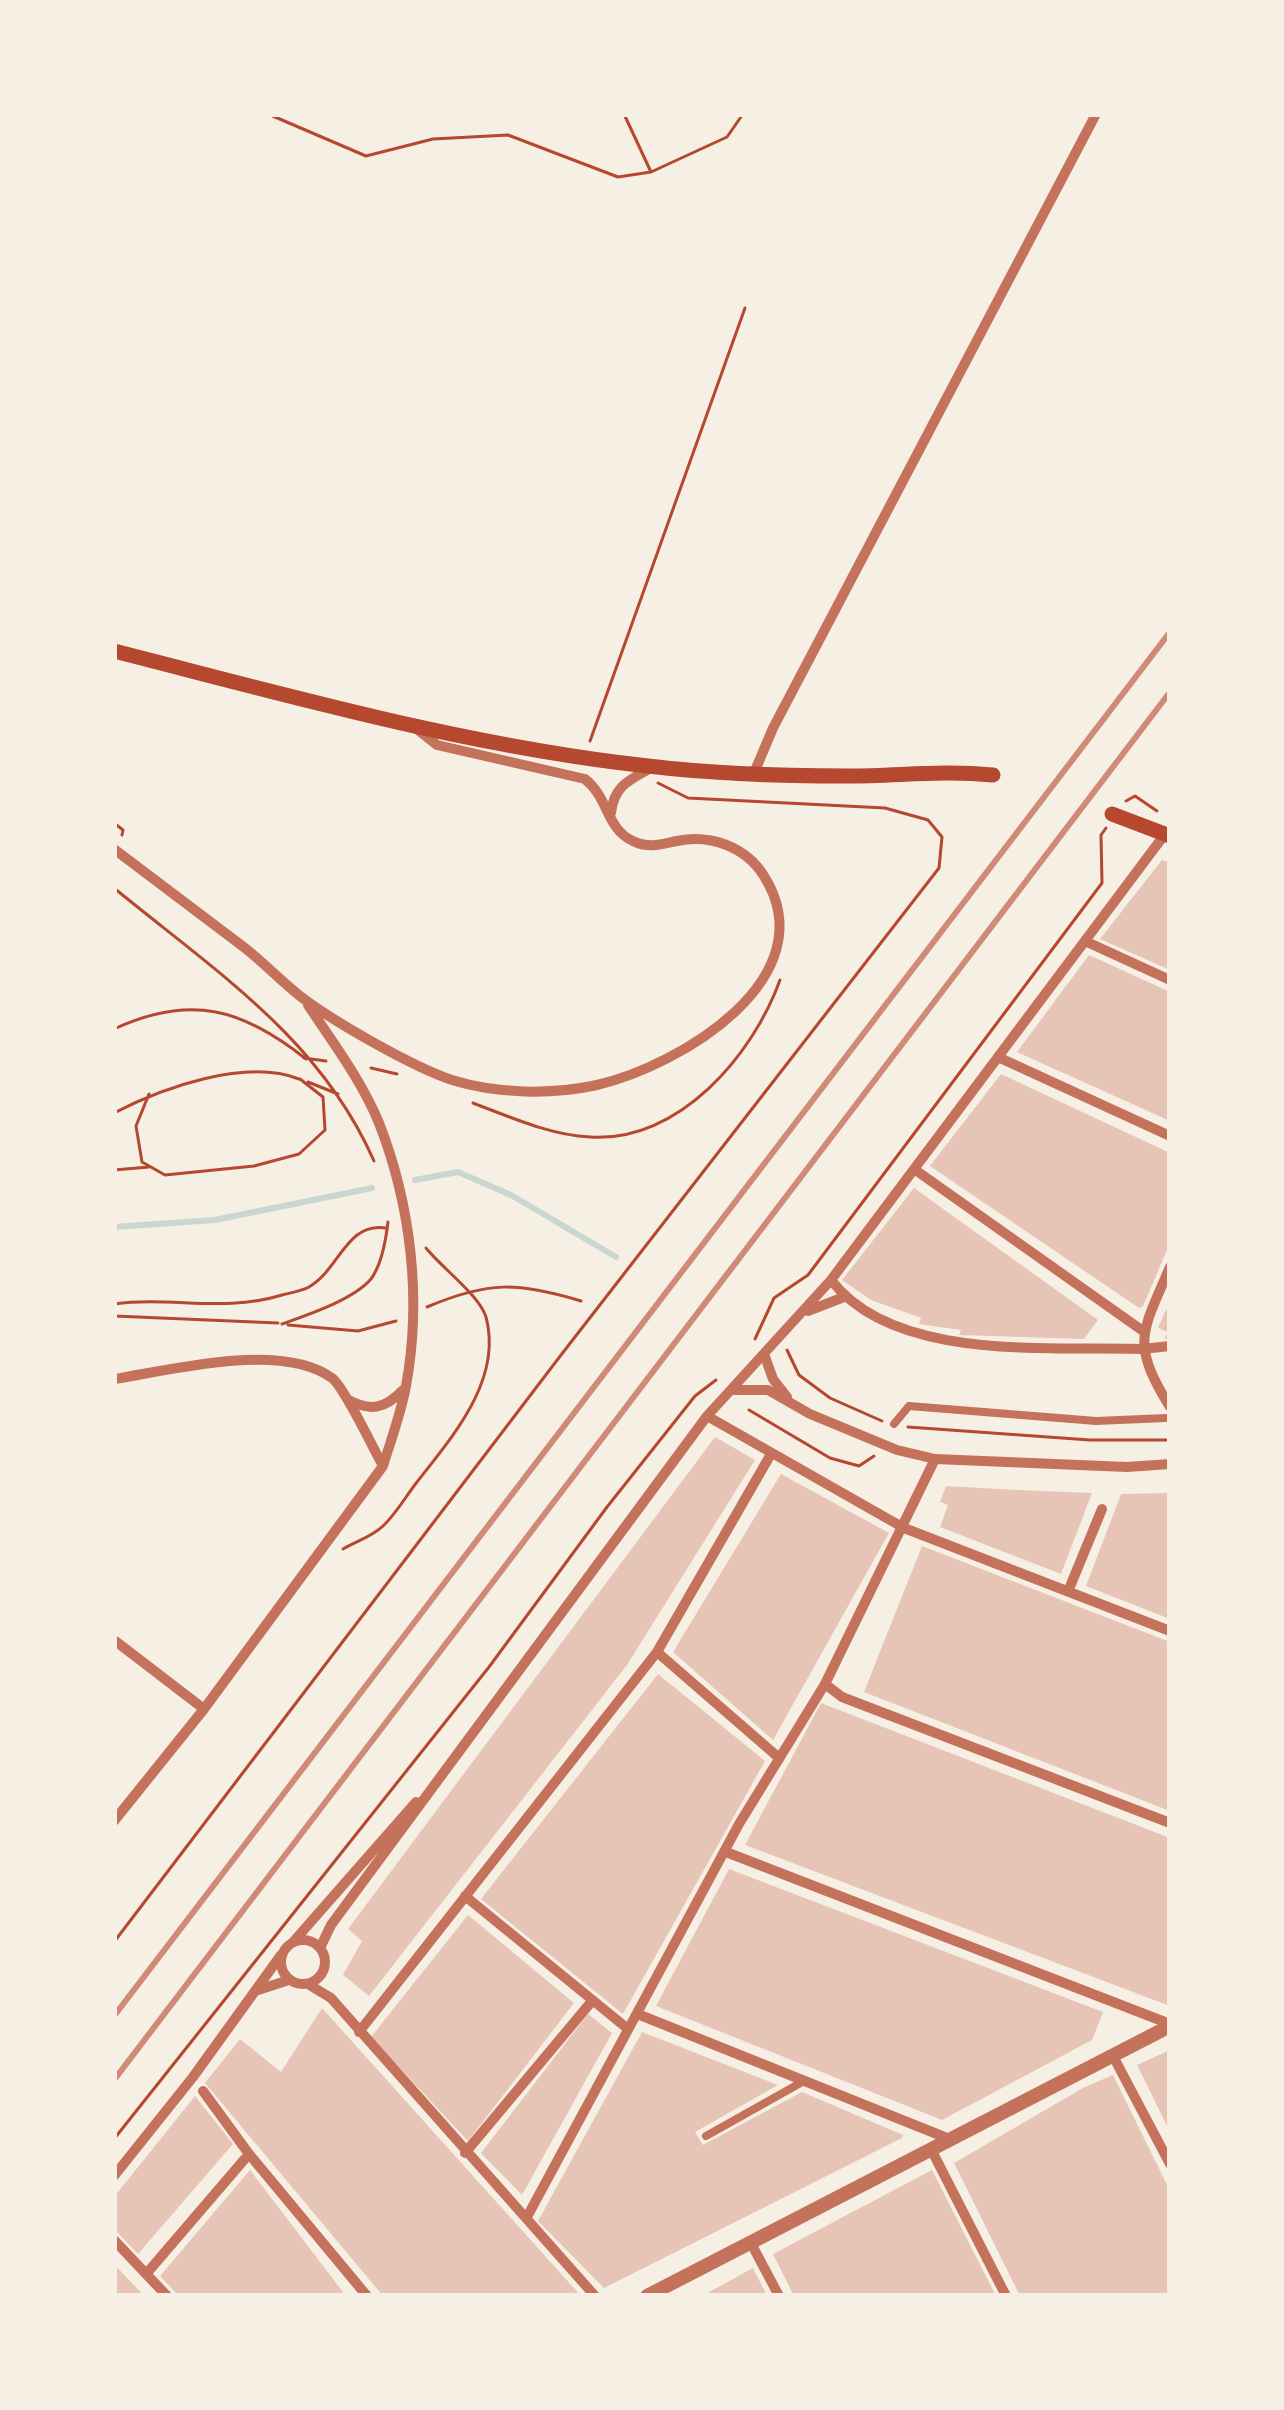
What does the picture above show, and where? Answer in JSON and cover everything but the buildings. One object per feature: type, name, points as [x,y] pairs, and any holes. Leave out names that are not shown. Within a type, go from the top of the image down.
[{"type":"main road","points":[[114,652],[416,728],[584,758],[754,773],[851,776],[942,770],[993,775]]},
{"type":"main road","points":[[1112,814],[1167,835]]},
{"type":"street","points":[[754,773],[773,728],[1096,114]]},
{"type":"street","points":[[114,849],[303,998],[422,1068],[454,1081],[554,1091],[628,1076],[708,1036],[736,1010],[773,962],[781,932],[777,903],[757,866],[723,843],[700,838],[656,846],[638,844],[618,832],[599,790],[586,778],[437,745],[416,728]]},
{"type":"street","points":[[610,816],[619,787],[652,767]]},
{"type":"street","points":[[320,1948],[331,1925],[707,1416],[831,1280],[1167,835]]},
{"type":"street","points":[[1088,942],[1170,980]]},
{"type":"street","points":[[114,1821],[383,1466],[406,1388],[412,1313],[410,1228],[379,1124],[349,1065],[303,998]]},
{"type":"street","points":[[1000,1058],[1170,1136]]},
{"type":"street","points":[[914,1169],[1143,1331]]},
{"type":"street","points":[[894,1424],[908,1406],[1096,1421],[1168,1413],[1142,1349],[1143,1331],[1170,1267]]},
{"type":"street","points":[[831,1280],[844,1297],[896,1328],[950,1341],[1142,1349],[1170,1346]]},
{"type":"street","points":[[793,1321],[844,1297]]},
{"type":"street","points":[[764,1354],[773,1379],[789,1399]]},
{"type":"street","points":[[114,1379],[235,1360],[284,1360],[333,1379],[383,1466]]},
{"type":"street","points":[[344,1397],[375,1408],[386,1406],[406,1388]]},
{"type":"street","points":[[730,1390],[768,1390],[810,1414],[897,1450],[935,1459],[1127,1467],[1170,1464]]},
{"type":"street","points":[[707,1416],[904,1528],[1170,1631]]},
{"type":"street","points":[[359,2032],[657,1652],[771,1454]]},
{"type":"street","points":[[527,2217],[778,1756],[825,1684],[935,1459]]},
{"type":"street","points":[[1069,1589],[1102,1509]]},
{"type":"street","points":[[114,1640],[204,1708]]},
{"type":"street","points":[[657,1652],[778,1756]]},
{"type":"street","points":[[825,1684],[842,1697],[1170,1823]]},
{"type":"street","points":[[114,2176],[281,1955],[466,1746]]},
{"type":"street","points":[[726,1852],[1170,2025]]},
{"type":"street","points":[[466,1896],[628,2029]]},
{"type":"street","points":[[294,1941],[308,1940],[320,1948],[326,1961],[322,1975],[331,1998],[595,2296]]},
{"type":"street","points":[[281,1955],[281,1968],[289,1980]]},
{"type":"street","points":[[308,1984],[322,1975]]},
{"type":"street","points":[[258,1990],[289,1980],[308,1984],[331,1998]]},
{"type":"street","points":[[465,2153],[592,2001]]},
{"type":"street","points":[[640,2014],[952,2140]]},
{"type":"street","points":[[647,2296],[1170,2025]]},
{"type":"street","points":[[1113,2056],[1170,2164]]},
{"type":"street","points":[[706,2136],[804,2081]]},
{"type":"street","points":[[203,2091],[249,2154],[368,2296]]},
{"type":"street","points":[[932,2151],[1006,2296]]},
{"type":"street","points":[[147,2273],[249,2154]]},
{"type":"street","points":[[114,2240],[167,2296]]},
{"type":"street","points":[[752,2245],[778,2296]]},
{"type":"path","points":[[268,114],[366,156],[433,139],[508,135],[618,177],[651,172],[727,137],[743,114]]},
{"type":"path","points":[[625,114],[651,172]]},
{"type":"path","points":[[584,758],[745,308]]},
{"type":"path","points":[[114,1942],[560,1355],[939,868],[942,837],[928,820],[885,808],[688,798],[659,786],[652,767]]},
{"type":"path","points":[[1130,796],[1161,814]]},
{"type":"path","points":[[752,1346],[774,1298],[808,1275],[1102,883],[1101,836]]},
{"type":"path","points":[[114,888],[274,1020],[327,1076],[355,1117],[380,1174]]},
{"type":"path","points":[[114,1029],[142,1016],[197,1010],[242,1017],[285,1042],[327,1076]]},
{"type":"path","points":[[114,1113],[149,1094],[220,1074],[287,1074],[340,1094]]},
{"type":"path","points":[[149,1094],[136,1126],[142,1162],[165,1175],[254,1166],[299,1154],[325,1130],[326,1107],[322,1097],[300,1079]]},
{"type":"path","points":[[114,1170],[151,1167]]},
{"type":"path","points":[[282,1324],[323,1309],[370,1279],[389,1216]]},
{"type":"path","points":[[114,1304],[136,1300],[205,1306],[255,1303],[309,1288],[356,1233],[370,1226],[388,1228]]},
{"type":"path","points":[[309,1566],[381,1528],[478,1395],[488,1354],[486,1318],[476,1297],[465,1291],[410,1228]]},
{"type":"path","points":[[114,1316],[358,1331],[490,1286],[524,1286],[581,1301]]},
{"type":"path","points":[[114,2140],[474,1685],[695,1396],[729,1371]]},
{"type":"path","points":[[749,1409],[830,1457],[859,1466]]},
{"type":"waterway","points":[[415,1180],[458,1172],[511,1195],[616,1257]]},
{"type":"waterway","points":[[114,1227],[215,1220],[372,1188]]},
{"type":"railway","points":[[114,2016],[1170,632]]},
{"type":"railway","points":[[114,2080],[1170,692]]}]
